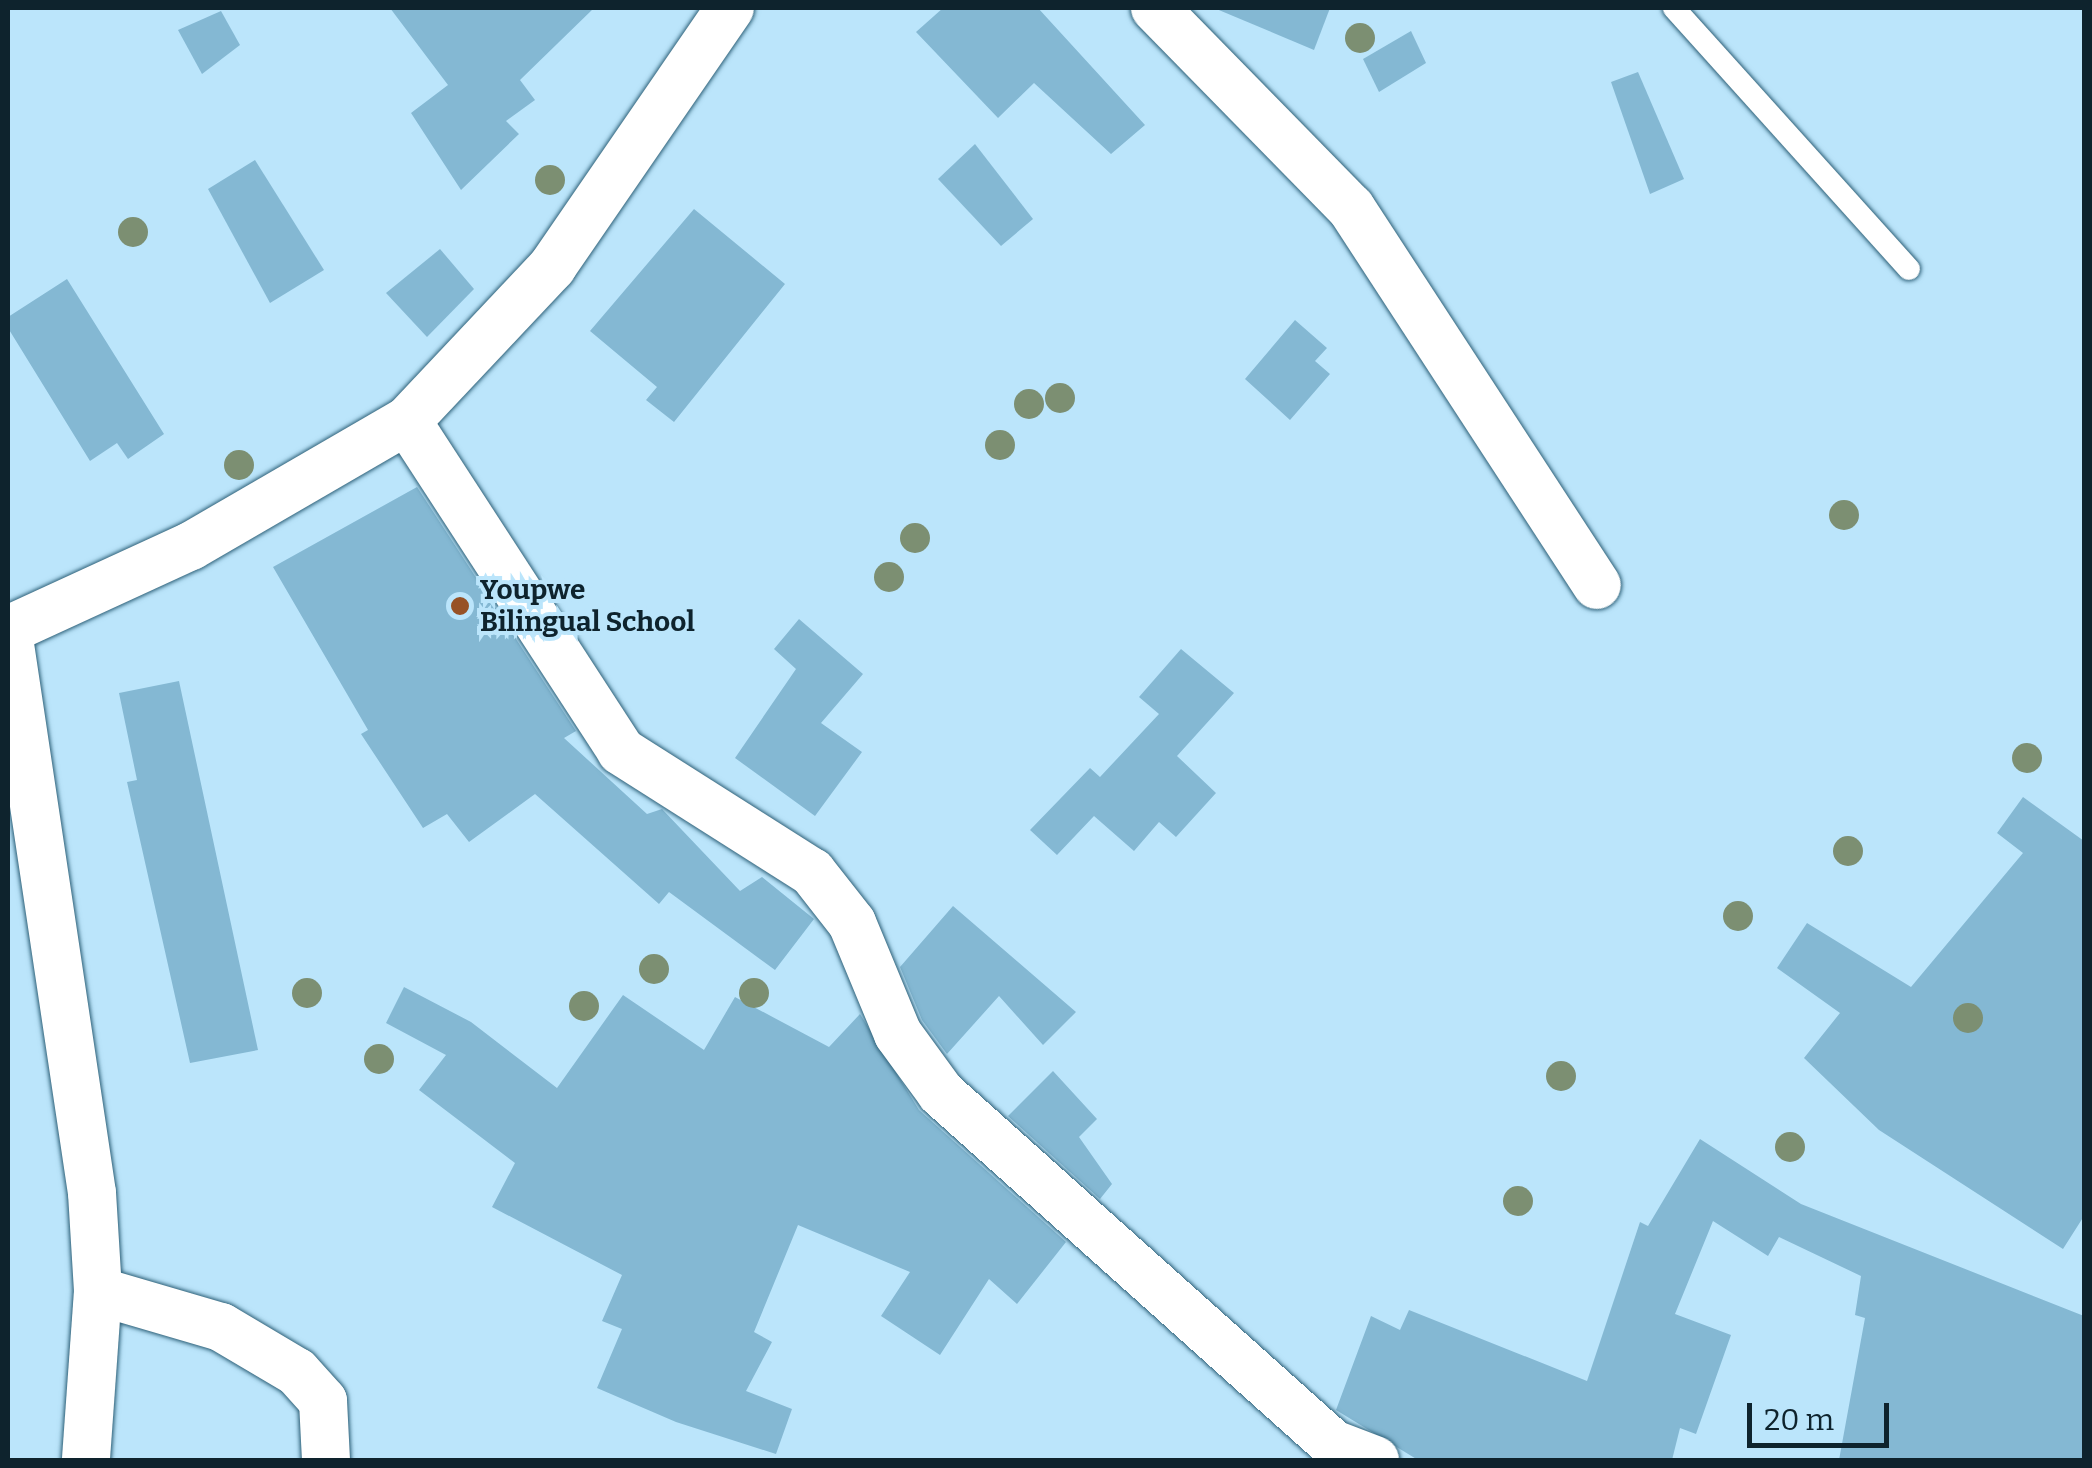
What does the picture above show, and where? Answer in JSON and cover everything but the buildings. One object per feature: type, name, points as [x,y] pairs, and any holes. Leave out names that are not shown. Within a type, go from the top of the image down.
[{"type":"street","points":[[86,1460],[98,1290],[92,1193],[8,630],[191,546],[408,421],[552,267],[730,8]]},
{"type":"street","points":[[1155,8],[1351,208],[1597,584]]},
{"type":"street","points":[[408,421],[621,751],[812,872],[852,923],[898,1034],[941,1093],[1334,1444],[1375,1460]]},
{"type":"street","points":[[98,1290],[221,1327],[297,1372],[323,1401],[326,1460]]},
{"type":"lane","points":[[1674,8],[1909,269]]},
{"type":"place","name":"Youpwe Bilingual School","points":[[460,606]]}]
